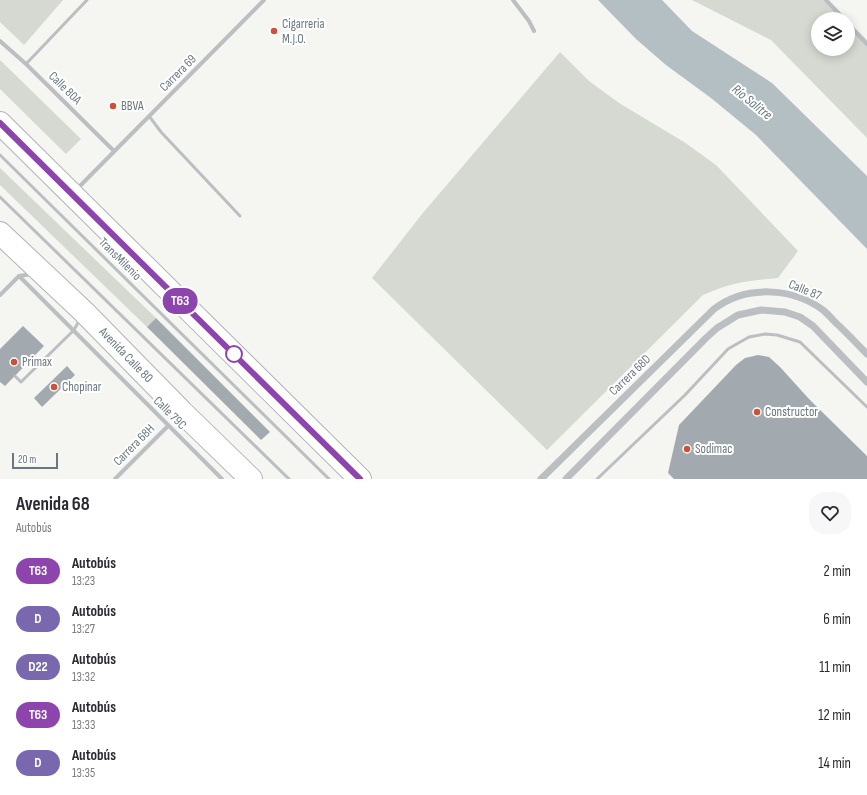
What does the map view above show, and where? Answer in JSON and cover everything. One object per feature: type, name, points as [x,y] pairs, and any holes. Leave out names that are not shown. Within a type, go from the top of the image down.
[{"type":"highway","points":[[0,123],[360,479]]},
{"type":"highway","name":"Avenida Calle 80","points":[[0,233],[44,273],[79,321],[182,412],[242,476]]},
{"type":"street","name":"Carrera 69","points":[[72,194],[264,0]]},
{"type":"street","points":[[513,0],[529,21],[534,31]]},
{"type":"street","points":[[826,0],[837,12]]},
{"type":"street","points":[[855,31],[867,44]]},
{"type":"street","name":"Calle 80A","points":[[0,40],[114,151]]},
{"type":"street","points":[[0,295],[19,276],[44,273]]},
{"type":"street","name":"Calle 79C","points":[[19,276],[79,321],[168,426],[222,479]]},
{"type":"street","name":"Calle 87","points":[[740,295],[765,291],[778,292],[809,302],[824,310],[867,354]]},
{"type":"street","name":"Carrera 68D","points":[[541,479],[714,309],[723,302],[740,295]]},
{"type":"street","name":"Calle 87","points":[[761,310],[785,312],[800,317],[813,326],[867,382]]},
{"type":"street","name":"Carrera 68D","points":[[566,479],[717,328],[738,315],[761,310]]},
{"type":"street","name":"Carrera 68H","points":[[115,479],[168,426]]},
{"type":"lane","points":[[26,64],[87,0]]},
{"type":"lane","points":[[149,116],[161,132],[240,216]]},
{"type":"lane","name":"TransMilenio","points":[[0,155],[329,479]]},
{"type":"lane","points":[[0,197],[289,479]]},
{"type":"lane","points":[[15,376],[21,382],[79,321]]},
{"type":"lane","points":[[597,479],[685,395],[728,349],[749,337],[765,334],[777,335],[800,342],[867,407]]},
{"type":"shaded area","points":[[0,0],[63,0],[24,45],[0,22]]},
{"type":"shaded area","points":[[692,0],[827,0],[839,12],[811,12],[811,56],[855,56],[855,28],[867,40],[867,138],[771,40]]},
{"type":"shaded area","points":[[560,52],[589,81],[619,103],[684,142],[716,165],[798,251],[778,278],[740,283],[703,295],[547,450],[372,278],[422,214]]},
{"type":"shaded area","points":[[0,60],[81,139],[66,154],[0,89]]},
{"type":"shaded area","points":[[0,168],[156,318],[147,327],[0,185]]},
{"type":"water","name":"Río Salitre","points":[[598,0],[662,0],[692,31],[772,83],[867,176],[867,249],[756,135],[711,98],[666,65],[636,39]]},
{"type":"building","points":[[156,318],[270,432],[261,440],[147,327]]},
{"type":"building","name":"Primax","points":[[23,326],[44,346],[5,386],[0,382],[0,349]]},
{"type":"building","name":"Constructor","points":[[758,355],[769,357],[780,367],[810,400],[867,456],[867,479],[674,479],[668,473],[679,425],[736,365],[745,358]]},
{"type":"building","name":"Chopinar","points":[[67,366],[75,375],[42,407],[34,398]]},
{"type":"bus line","name":"T63","points":[[0,123],[360,479]]},
{"type":"place","name":"Cigarreria M.J.O.","points":[[274,31]]},
{"type":"place","name":"BBVA","points":[[113,106]]},
{"type":"place","name":"Primax","points":[[14,362]]},
{"type":"place","name":"Chopinar","points":[[54,387]]},
{"type":"place","name":"Constructor","points":[[757,412]]},
{"type":"place","name":"Sodimac","points":[[687,449]]}]
